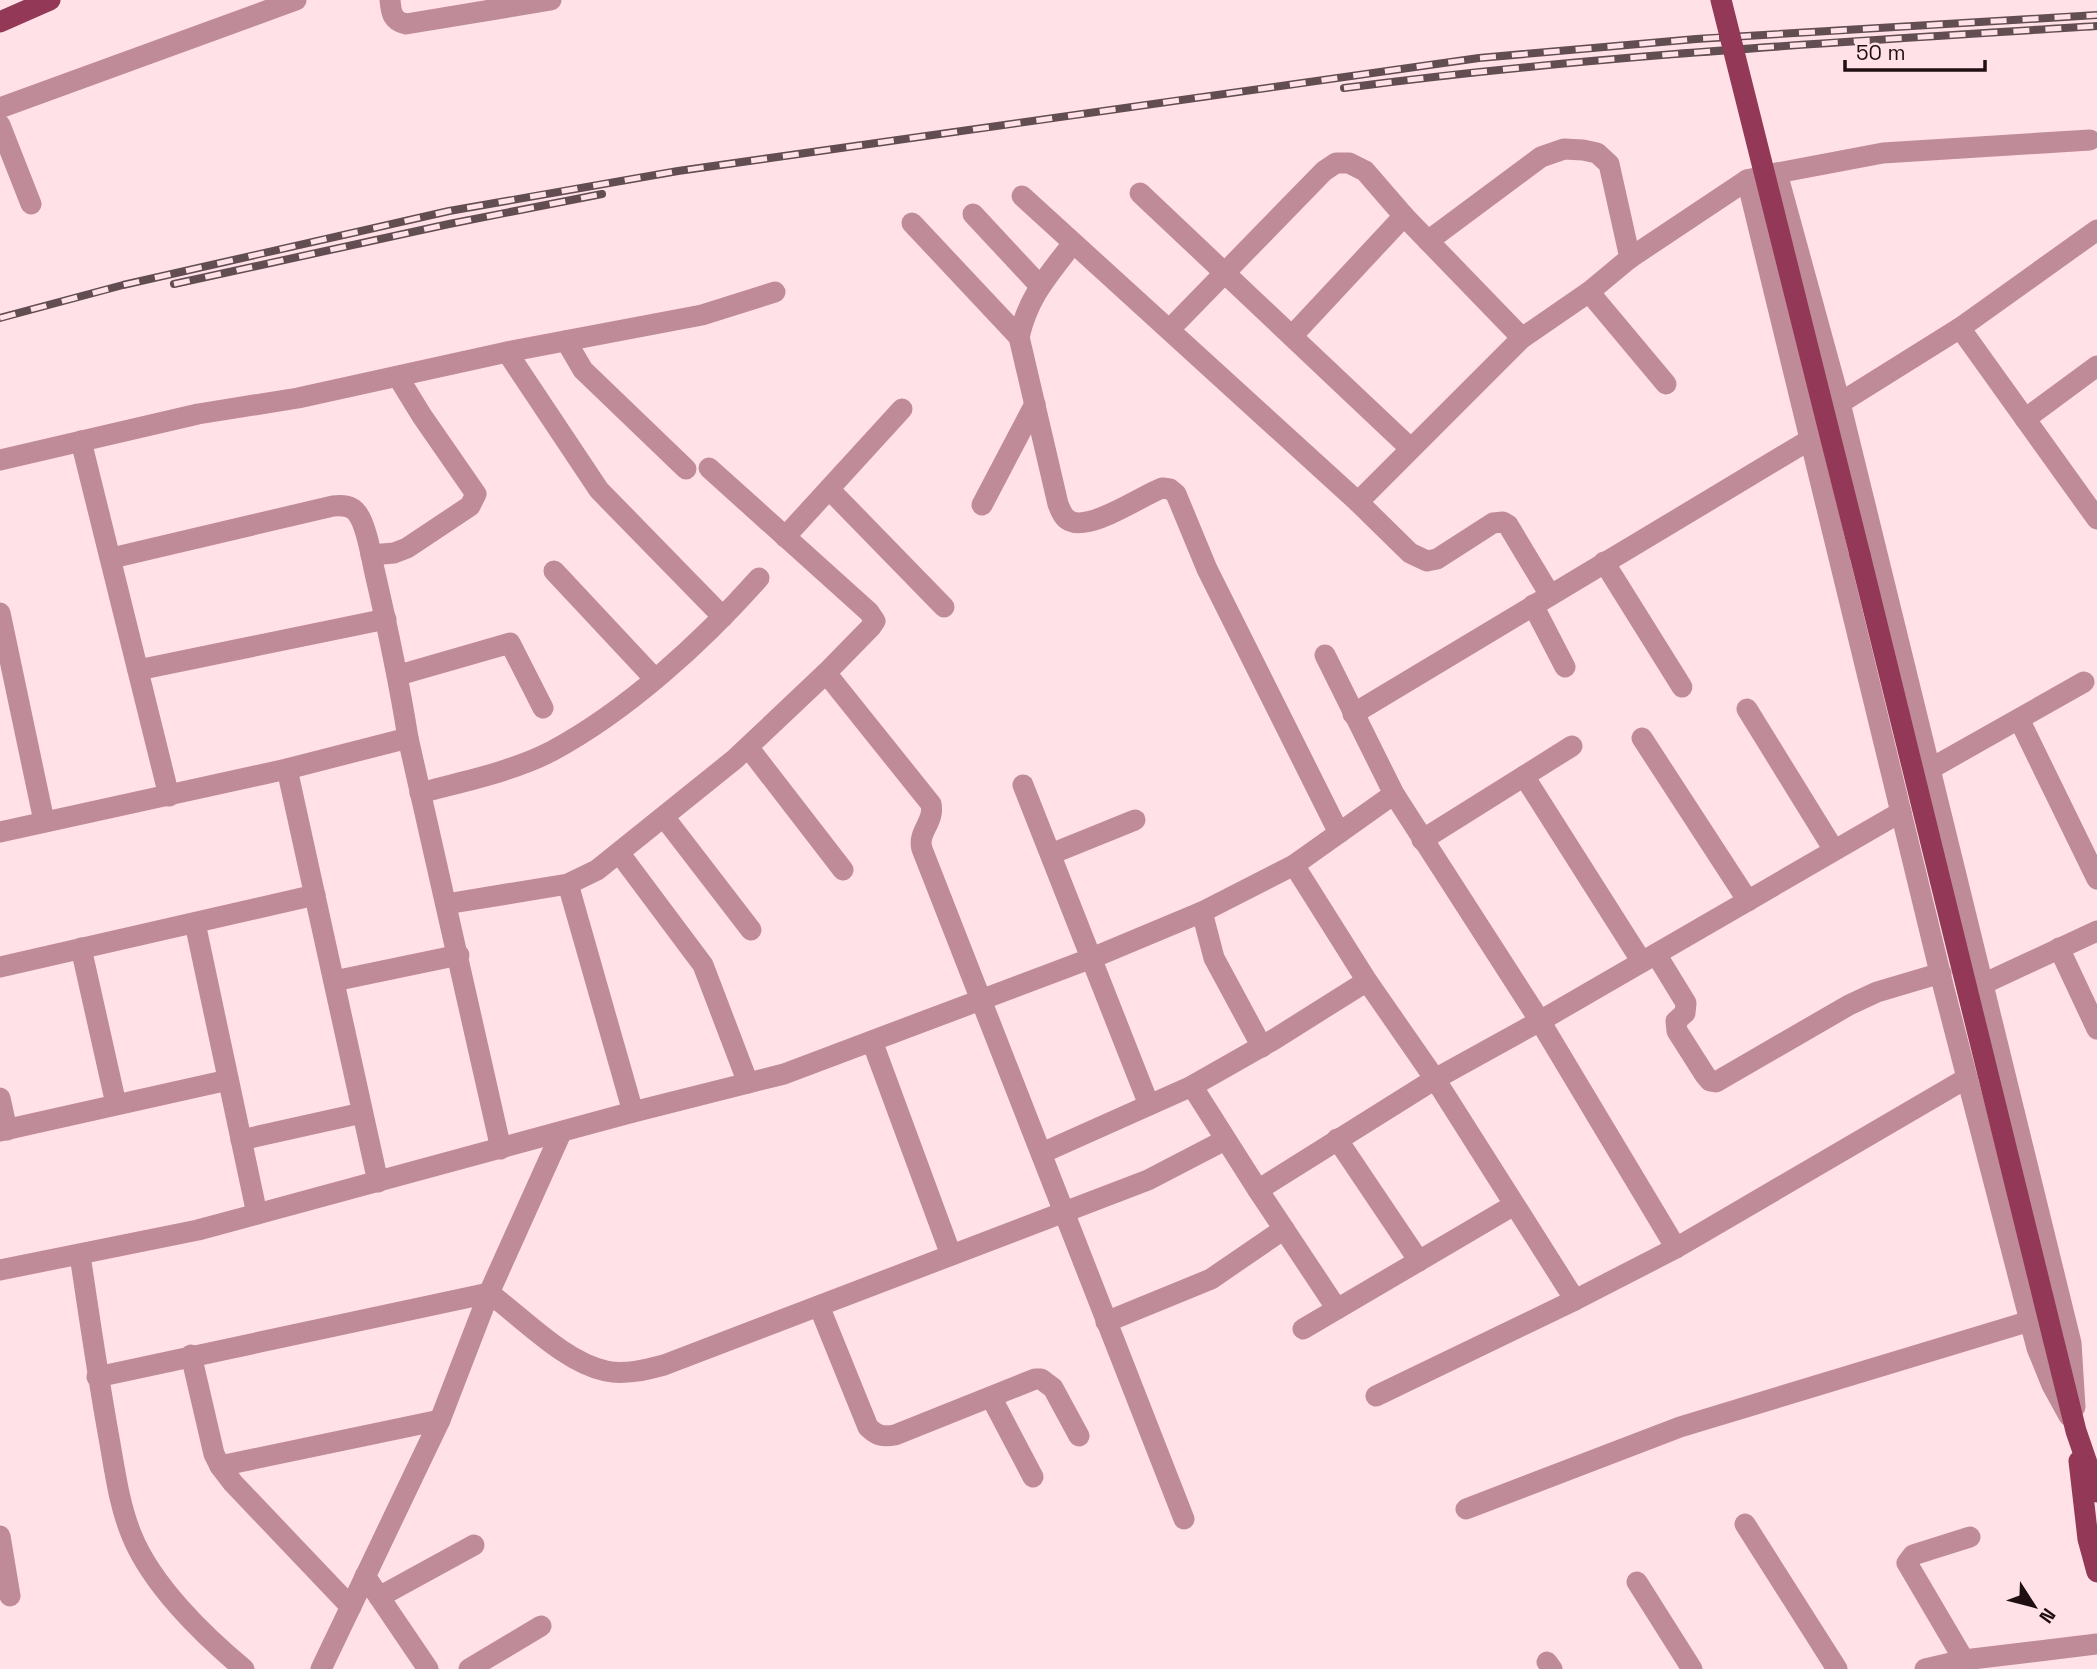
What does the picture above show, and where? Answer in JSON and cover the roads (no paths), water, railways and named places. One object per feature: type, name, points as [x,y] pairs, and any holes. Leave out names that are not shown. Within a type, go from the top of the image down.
[{"type":"main road","points":[[0,22],[50,0]]},
{"type":"main road","points":[[1721,0],[2076,1431],[2097,1489]]},
{"type":"main road","points":[[2076,1431],[2088,1539],[2097,1572]]},
{"type":"street","points":[[0,108],[296,0]]},
{"type":"street","points":[[390,0],[393,16],[398,22],[406,24],[551,0]]},
{"type":"street","points":[[0,125],[31,204]]},
{"type":"street","points":[[1358,502],[1522,338],[1589,292],[1630,258],[1747,180],[1882,153],[2090,140]]},
{"type":"street","points":[[1428,241],[1541,158],[1564,149],[1583,150],[1597,153],[1609,164],[1630,258]]},
{"type":"street","points":[[1170,329],[1324,171],[1336,163],[1349,163],[1364,172],[1522,338]]},
{"type":"street","points":[[1777,173],[1840,403],[2071,1343],[2076,1431]]},
{"type":"street","points":[[1747,180],[1941,973],[2037,1348],[2052,1385],[2076,1431]]},
{"type":"street","points":[[1140,194],[1410,448]]},
{"type":"street","points":[[1022,196],[1170,329],[1410,553],[1427,561],[1437,559],[1493,523],[1503,522],[1508,525],[1541,600],[1565,667]]},
{"type":"street","points":[[973,214],[1040,286]]},
{"type":"street","points":[[1292,336],[1404,216]]},
{"type":"street","points":[[912,223],[1019,337]]},
{"type":"street","points":[[1840,403],[1959,328],[2097,230]]},
{"type":"street","points":[[1073,243],[1040,286],[1025,312],[1019,337],[1062,515],[1071,522],[1082,524],[1102,518],[1162,488],[1170,489],[1176,494],[1207,569],[1339,833]]},
{"type":"street","points":[[0,460],[198,414],[298,398],[507,352],[702,315],[775,292]]},
{"type":"street","points":[[1589,292],[1666,384]]},
{"type":"street","points":[[1959,328],[2097,519]]},
{"type":"street","points":[[566,341],[583,370],[685,469]]},
{"type":"street","points":[[507,352],[599,490],[723,617]]},
{"type":"street","points":[[2025,419],[2097,366]]},
{"type":"street","points":[[371,555],[394,553],[407,548],[470,506],[476,494],[398,377]]},
{"type":"street","points":[[982,505],[1035,404]]},
{"type":"street","points":[[785,537],[902,409]]},
{"type":"street","points":[[1353,714],[1811,439],[1846,433]]},
{"type":"street","points":[[81,441],[169,796]]},
{"type":"street","points":[[446,904],[568,884],[597,870],[620,854],[748,747],[871,627],[873,616],[709,468]]},
{"type":"street","points":[[829,489],[944,607]]},
{"type":"street","points":[[112,558],[344,505],[355,510],[361,519],[386,619],[408,738],[501,1149]]},
{"type":"street","points":[[1604,562],[1682,687]]},
{"type":"street","points":[[554,572],[655,679]]},
{"type":"street","points":[[420,793],[497,773],[551,751],[601,720],[655,679],[723,617],[760,578]]},
{"type":"street","points":[[0,613],[10,700],[44,821]]},
{"type":"street","points":[[138,670],[386,619]]},
{"type":"street","points":[[398,675],[510,643],[543,708]]},
{"type":"street","points":[[1325,655],[1394,794],[1540,1021],[1676,1248]]},
{"type":"street","points":[[826,673],[931,804],[931,820],[920,842],[1184,1519]]},
{"type":"street","points":[[1930,769],[2084,682]]},
{"type":"street","points":[[1748,709],[1834,850]]},
{"type":"street","points":[[2019,719],[2097,879]]},
{"type":"street","points":[[0,832],[287,769],[408,738]]},
{"type":"street","points":[[1642,738],[1748,901]]},
{"type":"street","points":[[1422,840],[1572,746]]},
{"type":"street","points":[[748,747],[843,870]]},
{"type":"street","points":[[287,769],[377,1182]]},
{"type":"street","points":[[1524,776],[1649,958],[1686,1003],[1685,1013],[1676,1021],[1677,1031],[1710,1081],[1716,1082],[1849,1005],[1877,992],[1941,973]]},
{"type":"street","points":[[1023,785],[1149,1105]]},
{"type":"street","points":[[0,1270],[198,1230],[633,1112],[784,1074],[1092,958],[1202,912],[1294,865],[1394,794]]},
{"type":"street","points":[[1258,1191],[1435,1079],[1901,811]]},
{"type":"street","points":[[664,817],[751,930]]},
{"type":"street","points":[[1051,854],[1135,820]]},
{"type":"street","points":[[620,854],[703,965],[748,1083]]},
{"type":"street","points":[[1294,865],[1367,981],[1435,1079],[1575,1300]]},
{"type":"street","points":[[568,884],[633,1112]]},
{"type":"street","points":[[0,967],[315,895]]},
{"type":"street","points":[[1202,912],[1214,958],[1262,1047]]},
{"type":"street","points":[[195,923],[257,1214]]},
{"type":"street","points":[[1983,984],[2097,931]]},
{"type":"street","points":[[81,948],[116,1104]]},
{"type":"street","points":[[2059,948],[2097,1029]]},
{"type":"street","points":[[334,981],[459,956]]},
{"type":"street","points":[[1042,1153],[1192,1086],[1262,1047],[1367,981]]},
{"type":"street","points":[[872,1041],[951,1255]]},
{"type":"street","points":[[1376,1396],[1676,1248],[1968,1078]]},
{"type":"street","points":[[0,1098],[3,1130],[229,1080]]},
{"type":"street","points":[[1192,1086],[1258,1191],[1338,1309]]},
{"type":"street","points":[[242,1140],[362,1113]]},
{"type":"street","points":[[321,1669],[440,1420],[489,1293],[561,1133]]},
{"type":"street","points":[[1337,1139],[1419,1261]]},
{"type":"street","points":[[97,1377],[489,1293],[582,1362],[606,1371],[634,1372],[664,1366],[1148,1180],[1225,1140]]},
{"type":"street","points":[[1303,1329],[1514,1205]]},
{"type":"street","points":[[1106,1322],[1211,1279],[1284,1229]]},
{"type":"street","points":[[80,1255],[97,1377],[120,1498],[131,1536],[167,1596],[241,1668]]},
{"type":"street","points":[[819,1306],[868,1427],[874,1433],[884,1437],[895,1435],[1041,1379],[1053,1388],[1079,1436]]},
{"type":"street","points":[[1466,1509],[1680,1427],[2030,1321]]},
{"type":"street","points":[[191,1355],[214,1454],[220,1466],[351,1607]]},
{"type":"street","points":[[991,1397],[1033,1477]]},
{"type":"street","points":[[220,1466],[440,1420]]},
{"type":"street","points":[[1745,1524],[1837,1669]]},
{"type":"street","points":[[0,1536],[10,1596]]},
{"type":"street","points":[[1964,1660],[1907,1563],[1913,1555],[1970,1537]]},
{"type":"street","points":[[379,1597],[474,1545]]},
{"type":"street","points":[[365,1576],[428,1669]]},
{"type":"street","points":[[1637,1582],[1692,1669]]},
{"type":"street","points":[[469,1669],[541,1626]]},
{"type":"street","points":[[1925,1669],[1964,1660],[2097,1644]]},
{"type":"railway","points":[[0,318],[123,285],[449,211],[678,171],[1479,58],[1696,39],[2097,15]]},
{"type":"railway","points":[[1344,88],[1626,58],[2097,26]]},
{"type":"railway","points":[[174,284],[449,224],[602,194]]}]
